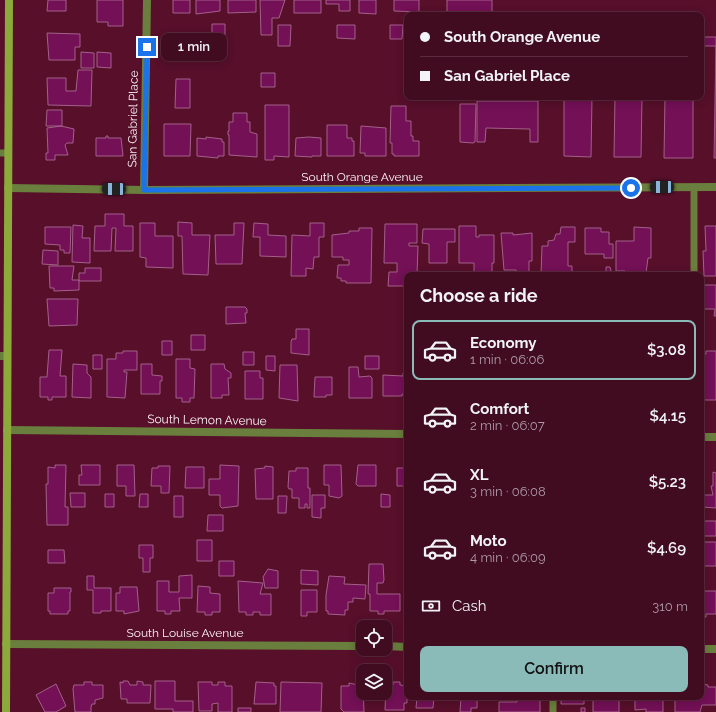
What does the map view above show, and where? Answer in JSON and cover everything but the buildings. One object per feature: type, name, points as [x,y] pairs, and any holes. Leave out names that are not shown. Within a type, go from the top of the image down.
[{"type":"street","points":[[6,712],[3,490],[7,430],[4,356],[8,188],[4,153],[9,0]]},
{"type":"street","name":"San Gabriel Place","points":[[144,190],[147,0]]},
{"type":"street","name":"South Orange Avenue","points":[[8,188],[144,190],[716,187]]},
{"type":"street","name":"South Lemon Avenue","points":[[7,430],[404,434]]},
{"type":"street","points":[[704,437],[716,437]]},
{"type":"street","name":"South Louise Avenue","points":[[4,639],[356,646]]},
{"type":"street","points":[[392,646],[404,647]]},
{"type":"street","points":[[704,648],[716,649]]},
{"type":"lane","points":[[694,187],[694,272]]},
{"type":"lane","points":[[553,700],[553,712]]},
{"type":"route","points":[[147,47],[144,190],[631,188]]}]
